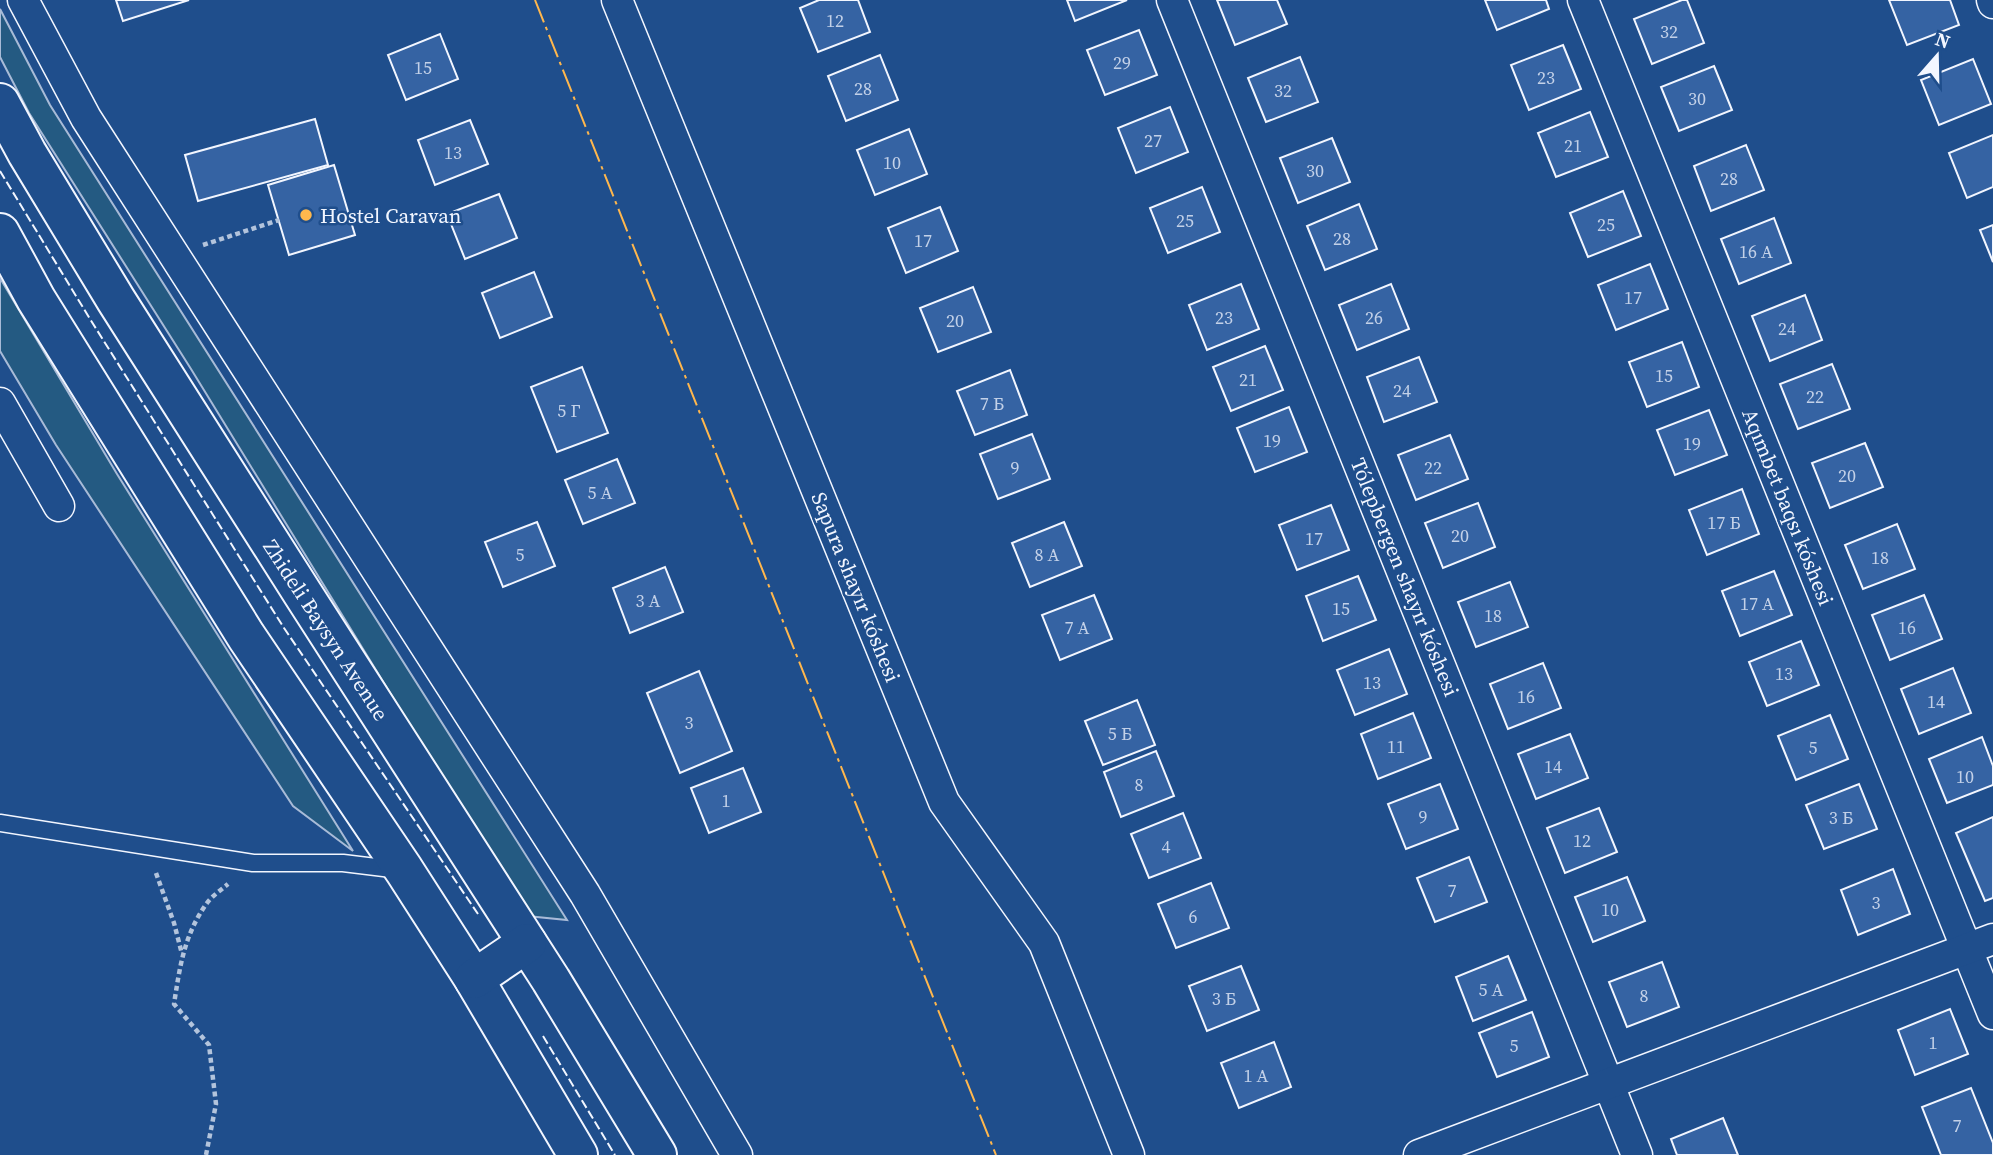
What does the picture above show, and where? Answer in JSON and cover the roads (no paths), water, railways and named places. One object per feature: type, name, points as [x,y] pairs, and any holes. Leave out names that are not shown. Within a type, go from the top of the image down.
[{"type":"main road","name":"Zhideli Baysyn Avenue","points":[[0,103],[27,153],[124,312],[527,943],[657,1155]]},
{"type":"main road","points":[[0,233],[36,299],[246,636],[474,979],[578,1155]]},
{"type":"main road","points":[[474,979],[527,943]]},
{"type":"street","points":[[23,0],[86,118],[585,894],[737,1155]]},
{"type":"street","name":"Sapura shayır kóshesi","points":[[617,0],[944,802],[1044,943],[1129,1155]]},
{"type":"street","name":"Tólepbergen shayır kóshesi","points":[[1172,0],[1637,1155]]},
{"type":"street","name":"Aqımbet baqsı kóshesi","points":[[1583,0],[1980,945],[1993,1014]]},
{"type":"street","points":[[0,403],[59,506]]},
{"type":"street","points":[[1419,1155],[1980,945]]},
{"type":"lane","points":[[0,823],[253,863],[343,863],[404,870]]},
{"type":"place","name":"Hostel Caravan","points":[[306,215]]}]
